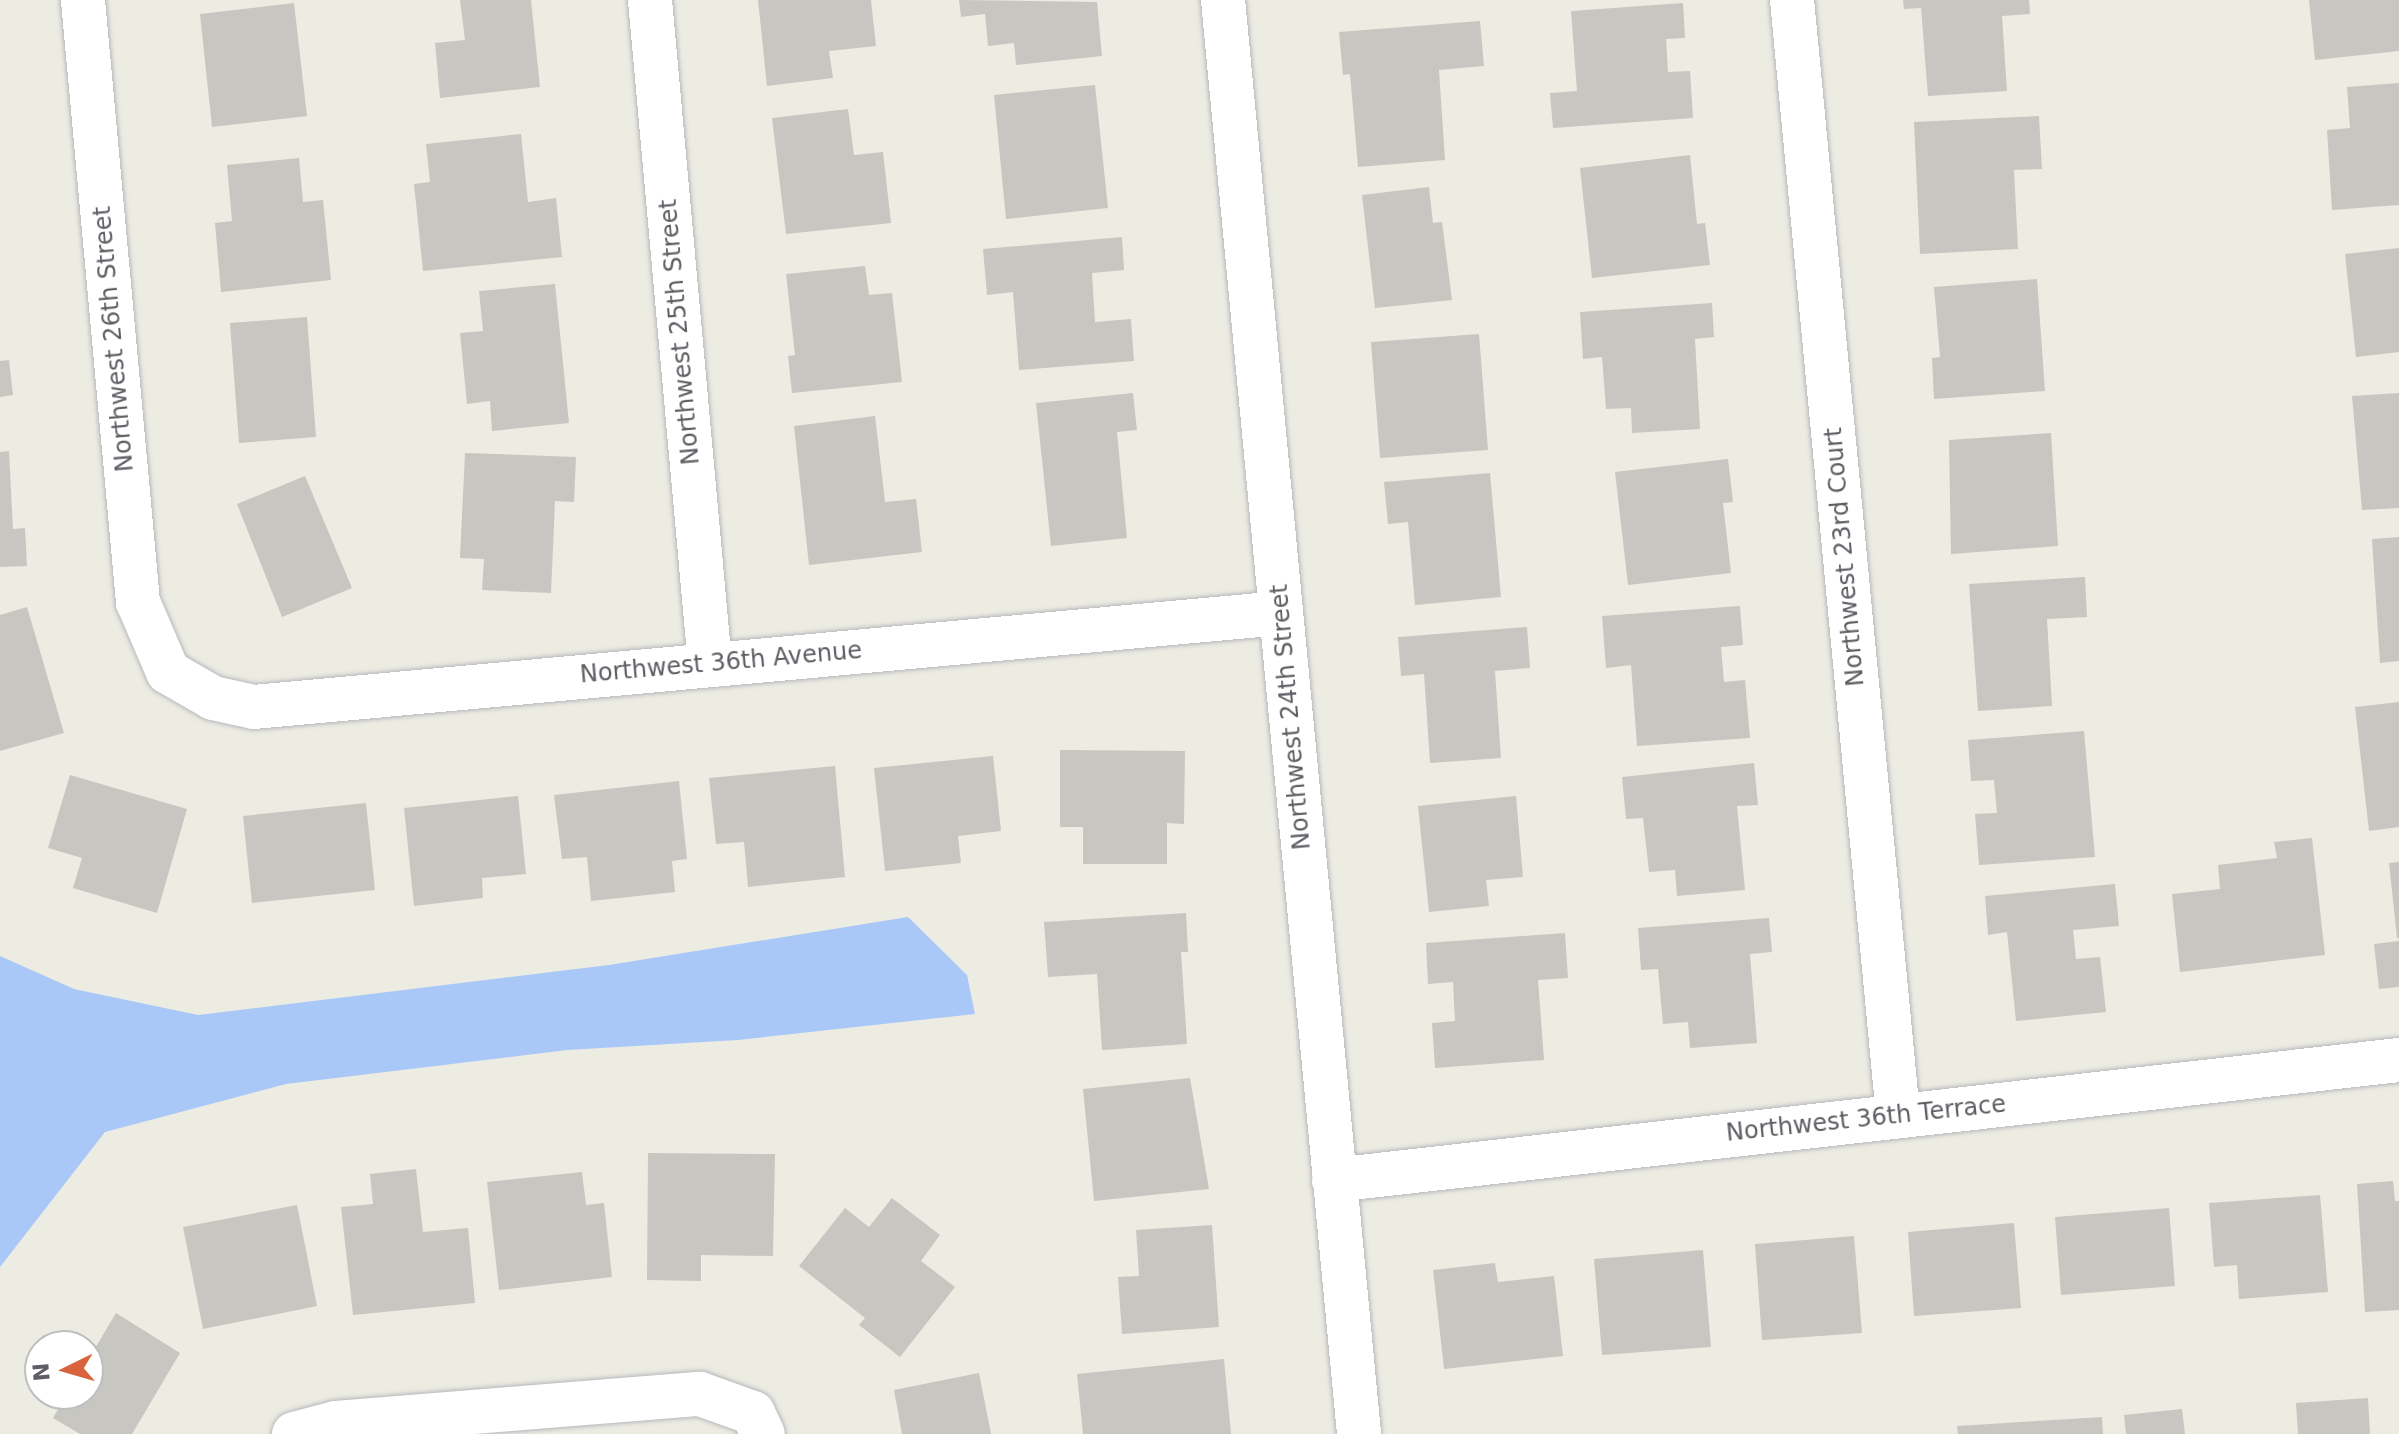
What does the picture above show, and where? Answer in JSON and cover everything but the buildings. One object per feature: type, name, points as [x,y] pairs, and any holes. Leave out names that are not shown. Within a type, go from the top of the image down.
[{"type":"street","name":"Northwest 26th Street","points":[[83,0],[138,602],[168,672]]},
{"type":"street","name":"Northwest 25th Street","points":[[650,0],[710,664]]},
{"type":"street","name":"Northwest 24th Street","points":[[1223,0],[1359,1434]]},
{"type":"street","name":"Northwest 23rd Court","points":[[1792,0],[1898,1115]]},
{"type":"street","name":"Northwest 36th Avenue","points":[[168,672],[213,698],[254,707],[1281,613]]},
{"type":"street","name":"Northwest 36th Terrace","points":[[1334,1180],[2399,1060]]},
{"type":"street","points":[[294,1434],[336,1423],[700,1394],[758,1424]]},
{"type":"water","points":[[908,917],[967,975],[975,1014],[738,1040],[567,1050],[286,1084],[105,1132],[0,1267],[0,956],[74,989],[198,1015],[609,965]]}]
